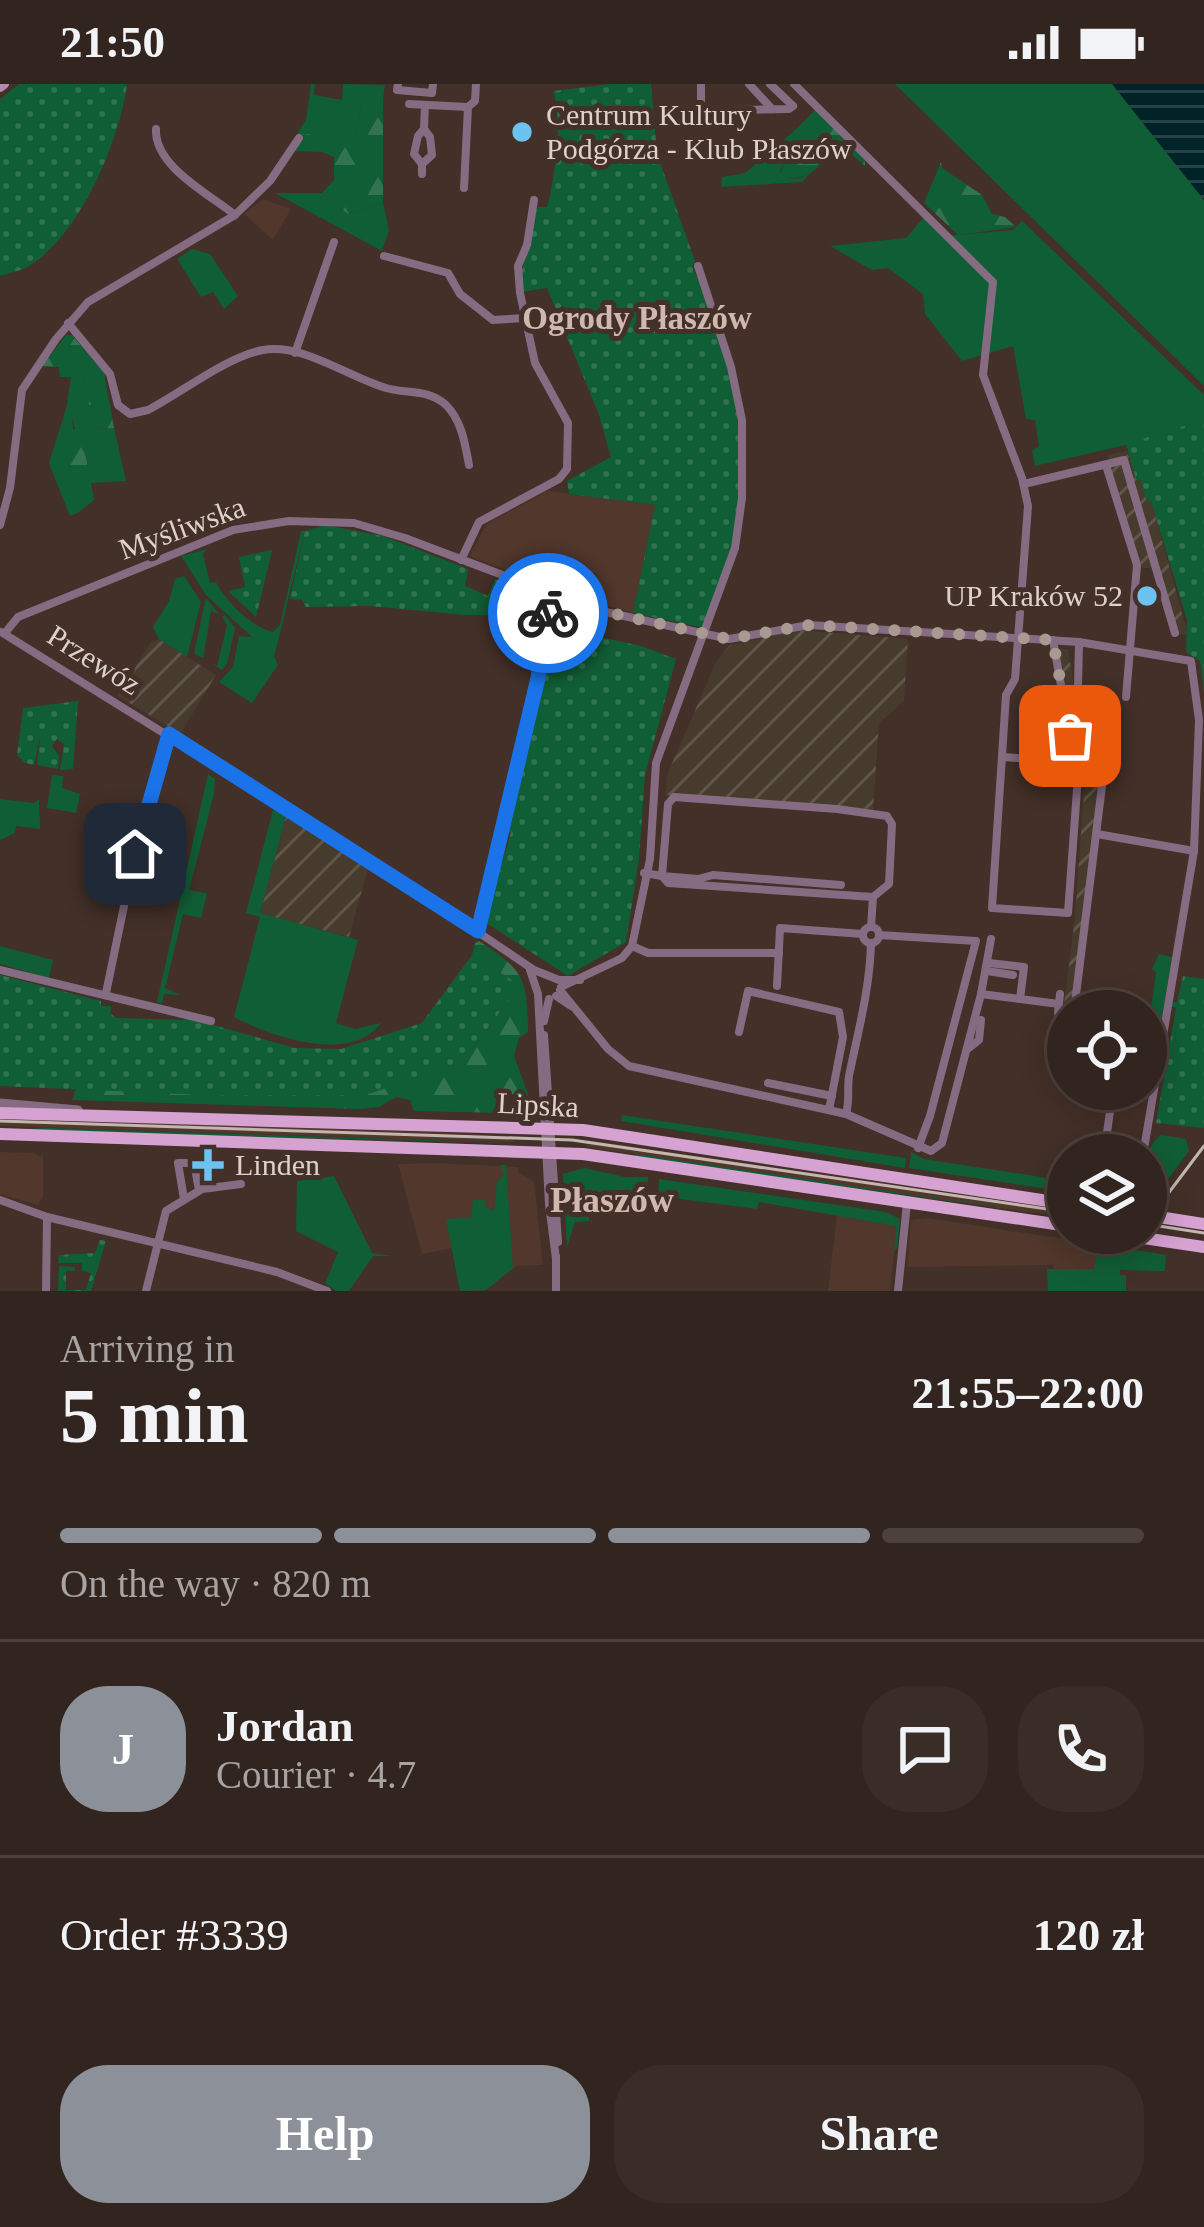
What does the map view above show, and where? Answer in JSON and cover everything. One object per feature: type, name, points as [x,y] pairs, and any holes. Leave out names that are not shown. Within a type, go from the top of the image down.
[{"type":"main road","name":"Lipska","points":[[0,1113],[549,1128],[674,1142],[1047,1201]]},
{"type":"main road","name":"Lipska","points":[[0,1134],[550,1152],[1047,1223]]},
{"type":"main road","points":[[1167,1218],[1204,1224]]},
{"type":"main road","points":[[1167,1240],[1204,1247]]},
{"type":"street","points":[[398,84],[397,91],[432,93],[433,84]]},
{"type":"street","points":[[409,104],[468,107],[475,101],[476,84]]},
{"type":"street","points":[[701,84],[701,111],[793,106],[770,84]]},
{"type":"street","points":[[749,84],[773,110]]},
{"type":"street","points":[[794,84],[993,282],[983,374],[1024,484],[1028,518],[1015,679],[1006,695],[992,908],[1069,913],[1079,762],[1002,757]]},
{"type":"street","points":[[422,169],[414,154],[424,129],[425,105]]},
{"type":"street","points":[[464,188],[468,107]]},
{"type":"street","points":[[156,129],[156,144],[164,158],[235,215]]},
{"type":"street","points":[[0,525],[10,488],[22,390],[68,323],[90,300],[235,215],[264,188],[299,138]]},
{"type":"street","points":[[460,560],[479,522],[559,479],[567,469],[567,418],[535,363],[518,265],[527,244],[534,200]]},
{"type":"street","points":[[295,352],[334,242]]},
{"type":"street","points":[[384,256],[448,273],[460,294],[493,320],[525,318]]},
{"type":"street","points":[[538,994],[581,980],[622,958],[632,946],[650,859],[656,763],[736,548],[742,498],[742,420],[731,367],[698,266]]},
{"type":"street","points":[[68,323],[110,374],[118,405],[130,414],[148,410],[253,353],[295,352],[389,389],[440,400],[459,423],[470,465]]},
{"type":"street","points":[[1024,484],[1124,460],[1175,633]]},
{"type":"street","points":[[1106,465],[1137,574],[1126,697]]},
{"type":"street","name":"Myśliwska","points":[[2,632],[18,617],[257,523],[321,520],[354,523],[592,609],[733,639],[809,625],[1079,641],[1132,650],[1191,661],[1199,720],[1194,850]]},
{"type":"street","points":[[1137,574],[1158,571]]},
{"type":"street","points":[[478,931],[553,595]]},
{"type":"street","name":"Przewóz","points":[[2,632],[478,931],[540,978],[550,974],[557,990]]},
{"type":"street","points":[[1053,640],[1070,736]]},
{"type":"street","points":[[1077,990],[1108,738],[1088,735],[1078,688],[1079,641]]},
{"type":"street","points":[[106,993],[139,836],[169,734]]},
{"type":"street","points":[[842,885],[720,891],[668,883],[662,876],[668,804],[674,797],[837,808],[891,819],[889,884],[873,897],[867,930]]},
{"type":"street","points":[[1096,834],[1194,850],[1167,991]]},
{"type":"street","points":[[644,873],[713,875],[873,897]]},
{"type":"street","points":[[777,986],[780,928],[867,930],[875,939],[976,941],[918,1148]]},
{"type":"street","points":[[846,1114],[875,939]]},
{"type":"street","points":[[557,990],[613,1055],[629,1066],[846,1114],[931,1151],[942,1145],[991,939]]},
{"type":"street","points":[[632,946],[648,952],[779,952]]},
{"type":"street","points":[[988,967],[1013,974]]},
{"type":"street","points":[[988,967],[1024,967],[1020,999]]},
{"type":"street","points":[[0,970],[212,1021]]},
{"type":"street","points":[[540,978],[549,1128]]},
{"type":"street","points":[[556,1291],[544,1025],[557,990]]},
{"type":"street","points":[[740,1032],[748,992],[838,1012],[843,1037],[829,1110]]},
{"type":"street","points":[[981,994],[1047,1002]]},
{"type":"street","points":[[968,1049],[979,1040],[981,1020]]},
{"type":"street","points":[[768,1083],[832,1096]]},
{"type":"street","points":[[0,1103],[95,1114]]},
{"type":"street","points":[[184,1199],[178,1163],[194,1163],[199,1190]]},
{"type":"street","points":[[146,1291],[166,1211],[199,1190],[241,1184]]},
{"type":"street","points":[[0,1200],[47,1217],[277,1272],[327,1291]]},
{"type":"street","points":[[898,1291],[907,1203]]},
{"type":"street","points":[[46,1291],[47,1217]]},
{"type":"shaded area","points":[[263,199],[291,209],[273,240],[244,214]]},
{"type":"shaded area","points":[[1127,451],[1147,501],[1151,500],[1188,635],[1178,634],[1159,567],[1142,568],[1107,455]]},
{"type":"shaded area","points":[[547,491],[656,505],[633,613],[578,598],[469,556],[486,525]]},
{"type":"shaded area","points":[[800,630],[908,639],[904,701],[879,723],[873,810],[665,795],[667,775],[716,662],[730,645]]},
{"type":"shaded area","points":[[159,639],[216,675],[180,734],[118,696],[150,643]]},
{"type":"shaded area","points":[[1050,649],[1068,649],[1082,737],[1105,740],[1074,990],[1066,990],[1086,761],[1082,740],[1067,741]]},
{"type":"shaded area","points":[[286,816],[368,868],[349,937],[260,914]]},
{"type":"shaded area","points":[[0,1119],[514,1136],[514,1142],[0,1126]]},
{"type":"shaded area","points":[[587,1140],[1047,1208],[1047,1215],[587,1147]]},
{"type":"shaded area","points":[[0,1152],[43,1154],[43,1197],[38,1205],[0,1194]]},
{"type":"shaded area","points":[[398,1164],[518,1167],[518,1172],[534,1182],[543,1265],[517,1266],[483,1291],[460,1291],[452,1248],[422,1254]]},
{"type":"shaded area","points":[[837,1215],[897,1226],[890,1291],[828,1291]]},
{"type":"shaded area","points":[[928,1218],[1047,1236],[1047,1254],[1097,1254],[1095,1269],[907,1267],[911,1220]]},
{"type":"green space","points":[[19,84],[127,84],[116,132],[80,211],[46,253],[0,276],[0,99]]},
{"type":"green space","points":[[311,84],[315,84],[314,95],[342,100],[343,84],[385,85],[383,99],[362,102],[355,137],[345,142],[303,137],[298,132],[306,120]]},
{"type":"green space","points":[[651,84],[657,154],[696,264],[694,271],[720,330],[736,393],[742,458],[739,522],[705,628],[633,613],[655,505],[569,494],[567,481],[611,457],[599,415],[547,288],[522,292],[522,271],[537,207],[547,207],[553,181],[558,132],[553,91]]},
{"type":"green space","points":[[895,84],[1112,84],[1204,200],[1204,386]]},
{"type":"green space","points":[[383,99],[383,203],[348,214],[322,193],[334,180],[334,157],[294,151],[307,134],[345,142],[355,137],[362,102]]},
{"type":"green space","points":[[815,110],[865,159],[865,166],[840,144],[806,175],[779,174],[784,165],[780,154],[790,152],[787,146],[793,142],[793,132]]},
{"type":"green space","points":[[793,132],[798,142],[818,155],[799,148],[782,153],[784,164],[779,172],[787,177],[807,175],[829,154],[802,182],[721,187],[722,177],[745,173]]},
{"type":"green space","points":[[941,162],[942,168],[982,195],[992,214],[1016,227],[958,235],[924,203]]},
{"type":"green space","points":[[275,193],[322,193],[348,214],[383,203],[389,230],[382,251]]},
{"type":"green space","points":[[924,217],[946,236],[1013,230],[1022,221],[1204,395],[1204,420],[1134,443],[1035,466],[1032,451],[1039,446],[1035,420],[1026,419],[1013,346],[962,361],[925,314],[923,294],[888,268],[872,270],[830,246],[906,238]]},
{"type":"green space","points":[[192,249],[210,254],[238,296],[224,309],[213,292],[201,297],[177,259]]},
{"type":"green space","points":[[66,335],[72,335],[104,373],[114,428],[89,429],[83,377],[60,377],[59,367],[42,366]]},
{"type":"green space","points":[[71,377],[83,377],[89,429],[114,428],[126,481],[91,483],[94,500],[79,512],[70,475],[88,466],[71,411],[66,409]]},
{"type":"green space","points":[[66,409],[71,410],[73,429],[80,429],[88,467],[71,475],[79,512],[70,516],[49,463]]},
{"type":"green space","points":[[1204,420],[1204,692],[1200,661],[1186,652],[1187,620],[1151,501],[1147,502],[1140,479],[1136,479],[1126,444]]},
{"type":"green space","points":[[325,525],[383,536],[468,569],[465,586],[488,596],[495,579],[543,597],[541,615],[306,607],[302,600],[290,599],[305,531]]},
{"type":"green space","points":[[301,531],[305,531],[274,657],[278,665],[252,703],[219,682],[233,667],[239,636],[252,637],[206,595],[181,556],[207,549],[203,554],[210,583],[216,582],[248,619],[273,632],[280,625]]},
{"type":"green space","points":[[272,550],[256,617],[228,591],[245,587],[239,557]]},
{"type":"green space","points":[[184,576],[201,602],[187,657],[159,639],[153,627],[169,601],[175,579]]},
{"type":"green space","points":[[206,598],[219,614],[211,611],[203,659],[194,653]]},
{"type":"green space","points":[[225,615],[235,628],[227,664],[222,670],[208,661],[217,666]]},
{"type":"green space","points":[[550,626],[641,646],[676,659],[645,775],[626,942],[568,976],[485,922],[511,832],[506,830]]},
{"type":"green space","points":[[78,701],[73,769],[60,770],[64,744],[57,739],[52,746],[59,756],[58,769],[37,765],[40,736],[34,765],[25,763],[17,755],[23,708]]},
{"type":"green space","points":[[208,774],[215,779],[214,794],[189,890],[207,893],[201,918],[183,914],[165,988],[181,995],[164,994],[162,1004],[157,1002]]},
{"type":"green space","points":[[52,775],[63,776],[62,788],[80,794],[76,813],[47,808]]},
{"type":"green space","points":[[0,799],[34,803],[39,799],[40,829],[16,826],[15,833],[0,840]]},
{"type":"green space","points":[[273,810],[286,816],[260,913],[358,940],[336,1023],[355,1029],[381,1023],[367,1036],[330,1045],[309,1043],[234,1017],[260,917],[246,913]]},
{"type":"green space","points":[[479,941],[514,969],[526,999],[528,1032],[519,1038],[514,1056],[529,1097],[510,1093],[506,1113],[414,1111],[410,1100],[396,1097],[379,1107],[359,1109],[72,1100],[76,1088],[227,1096],[357,1096],[462,1062],[519,986],[472,955]]},
{"type":"green space","points":[[0,946],[53,960],[49,978],[0,964]]},
{"type":"green space","points":[[1159,954],[1172,957],[1166,990],[1154,990],[1156,972],[1152,969]]},
{"type":"green space","points":[[472,955],[520,985],[462,1062],[372,1093],[227,1096],[0,1086],[0,975],[101,1001],[101,1006],[111,1006],[110,1013],[116,1018],[195,1020],[295,1048],[341,1049],[422,1023]]},
{"type":"green space","points":[[1183,976],[1204,979],[1204,1128],[1156,1123],[1158,1110],[1167,1110],[1167,1060],[1176,1008],[1171,1006],[1177,1002]]},
{"type":"green space","points":[[622,1115],[906,1158],[905,1168],[621,1121]]},
{"type":"green space","points":[[50,1128],[514,1143],[0,1130]]},
{"type":"green space","points":[[1167,1136],[1186,1139],[1189,1151],[1167,1180]]},
{"type":"green space","points":[[911,1152],[924,1159],[1047,1178],[1047,1189],[909,1168]]},
{"type":"green space","points":[[635,1154],[1047,1214],[635,1157]]},
{"type":"green space","points":[[500,1165],[506,1165],[513,1268],[486,1290],[460,1291],[446,1219],[471,1218],[473,1200],[486,1199],[486,1207],[494,1211],[497,1182],[504,1175]]},
{"type":"green space","points":[[584,1168],[648,1177],[647,1195],[573,1195],[574,1214],[589,1214],[589,1221],[575,1222],[567,1247],[563,1174]]},
{"type":"green space","points":[[334,1176],[372,1253],[392,1256],[373,1256],[349,1291],[325,1284],[338,1252],[296,1231],[297,1181]]},
{"type":"green space","points":[[659,1179],[886,1212],[900,1219],[897,1248],[894,1252],[896,1226],[759,1202],[757,1209],[658,1196]]},
{"type":"green space","points":[[100,1240],[106,1241],[91,1291],[58,1291],[59,1266],[75,1267],[75,1271],[66,1271],[66,1290],[86,1290],[91,1273],[82,1271],[82,1263],[58,1263],[59,1255],[95,1253]]},
{"type":"green space","points":[[1097,1254],[1166,1255],[1165,1271],[1120,1270],[1120,1275],[1126,1275],[1126,1291],[1048,1291],[1047,1269],[1094,1269]]},
{"type":"water","points":[[1112,84],[1204,84],[1204,200]]},
{"type":"tram line","points":[[0,1121],[572,1140],[1047,1209]]},
{"type":"tram line","points":[[1167,1195],[1204,1146]]},
{"type":"tram line","points":[[1167,1227],[1204,1233]]},
{"type":"way so far","points":[[548,613],[553,595],[592,609],[729,639],[809,625],[1053,640],[1070,736]]},
{"type":"place","name":"Centrum Kultury Podgórza - Klub Płaszów","points":[[522,132]]},
{"type":"place","name":"UP Kraków 52","points":[[1147,596]]},
{"type":"place","name":"Linden","points":[[208,1165]]},
{"type":"district","name":"Ogrody Płaszów","points":[[637,317]]},
{"type":"district","name":"Płaszów","points":[[612,1199]]},
{"type":"route","points":[[135,854],[169,734],[478,931],[538,678],[548,613]]}]
